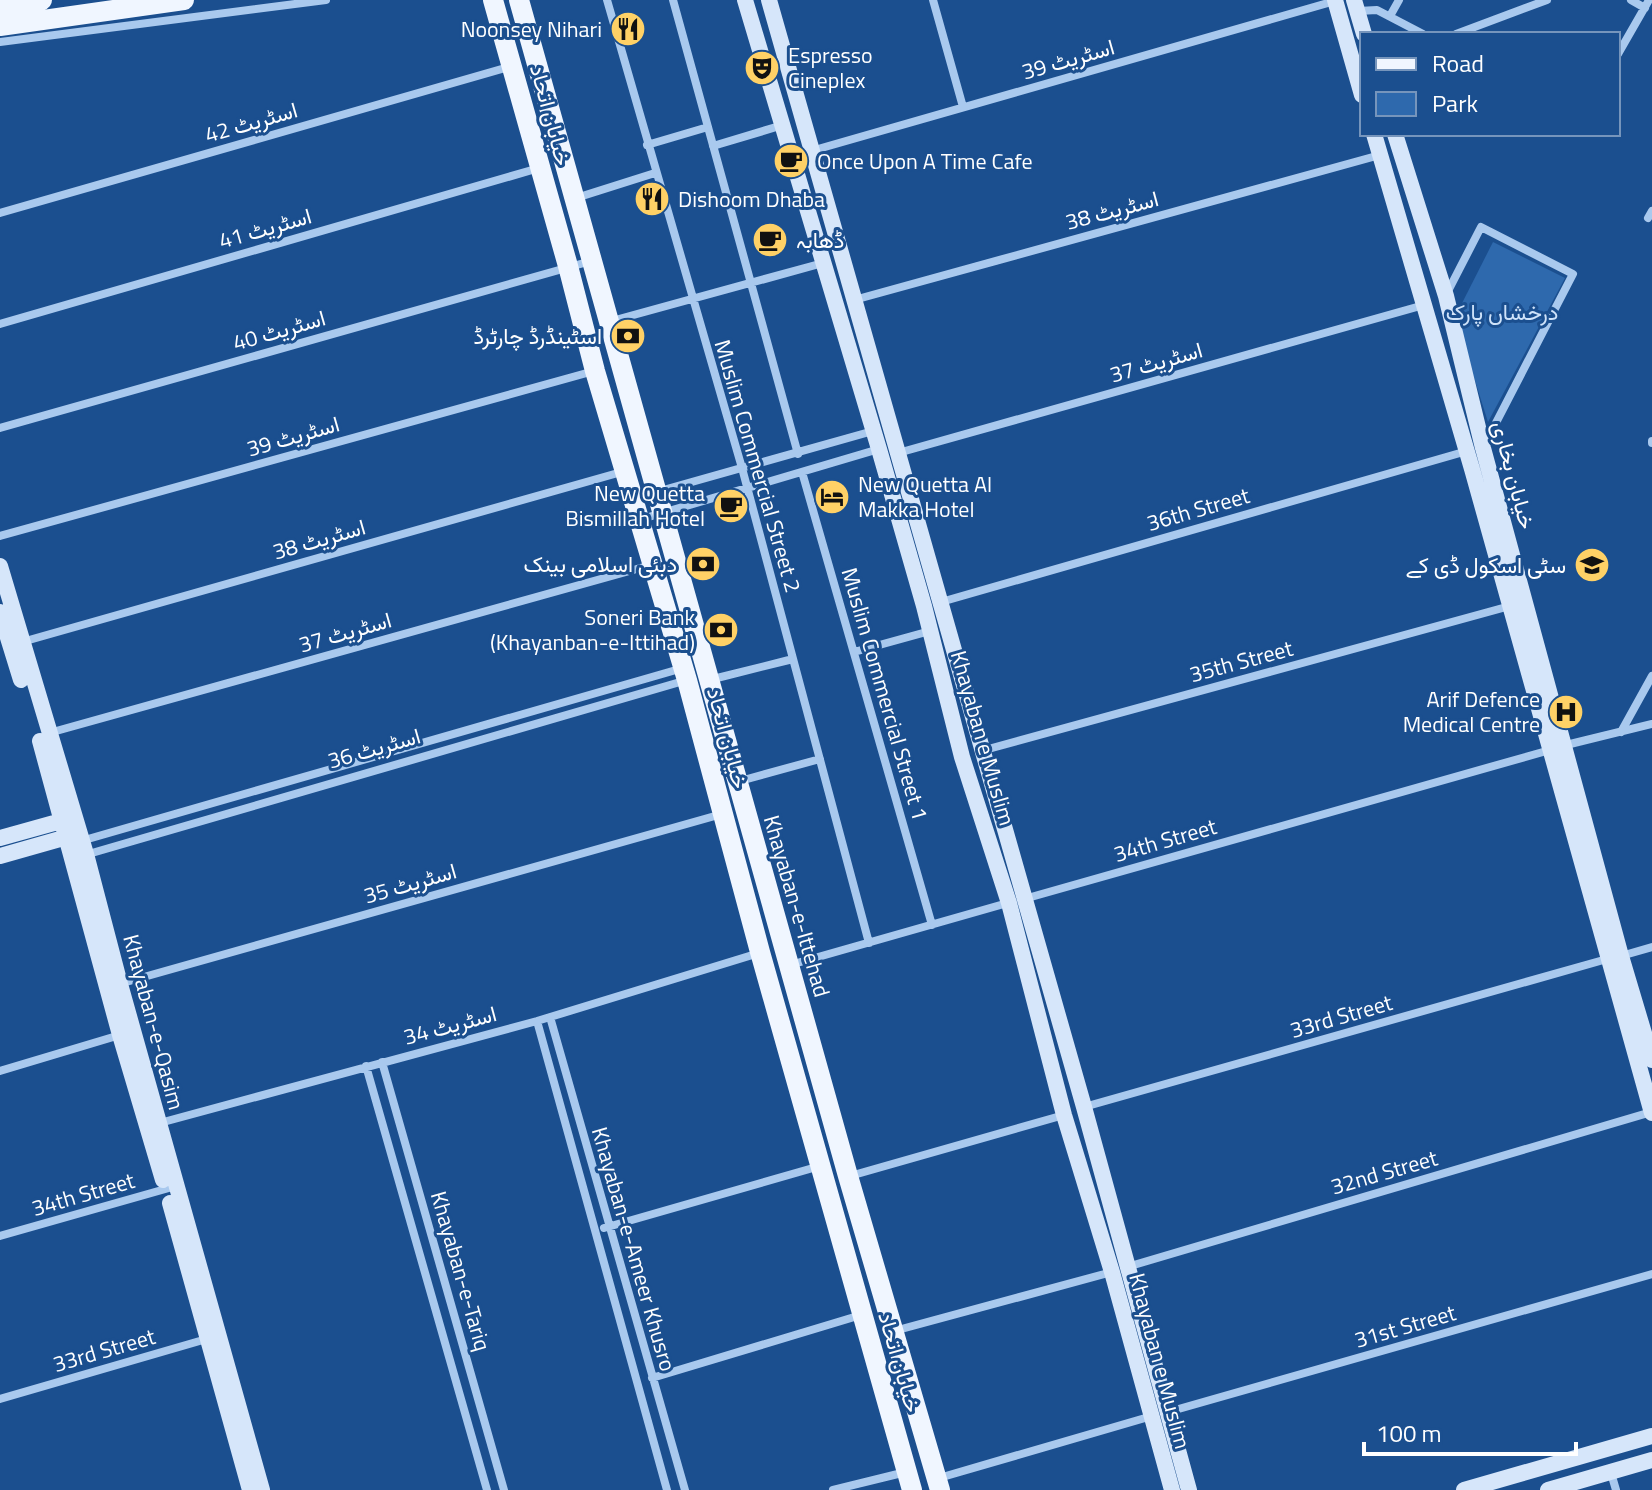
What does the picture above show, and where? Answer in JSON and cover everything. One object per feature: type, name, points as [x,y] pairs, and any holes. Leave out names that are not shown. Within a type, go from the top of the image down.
[{"type":"main road","points":[[0,6],[42,0]]},
{"type":"main road","points":[[0,26],[184,0]]},
{"type":"main road","name":"خیابان اتحاد","points":[[493,0],[595,371],[685,674],[909,1481]]},
{"type":"main road","name":"خیابان اتحاد","points":[[519,0],[657,492]]},
{"type":"main road","name":"Khayaban-e-Ittehad","points":[[657,492],[848,1176],[938,1484]]},
{"type":"street","points":[[0,42],[326,0]]},
{"type":"street","name":"Muslim Commercial Street 2","points":[[607,0],[742,468],[869,943]]},
{"type":"street","points":[[673,0],[798,454]]},
{"type":"street","name":"Khayaban e Muslim","points":[[745,0],[873,431],[938,602],[981,751],[1017,901],[1039,1017],[1064,1115],[1088,1192],[1120,1269]]},
{"type":"street","name":"Khayaban e Muslim","points":[[769,0],[898,453],[907,520],[930,631],[962,757],[1057,1012],[1106,1188],[1120,1269],[1135,1324],[1160,1414],[1189,1490]]},
{"type":"street","points":[[933,0],[963,107]]},
{"type":"street","points":[[1390,16],[1399,0]]},
{"type":"street","points":[[1461,32],[1547,0]]},
{"type":"street","points":[[1620,51],[1647,4],[1631,0]]},
{"type":"street","points":[[1335,1],[1360,88]]},
{"type":"street","name":"اسٹریٹ 39","points":[[810,151],[1335,1]]},
{"type":"street","points":[[1363,32],[1356,5],[1377,10],[1419,32]]},
{"type":"street","name":"اسٹریٹ 42","points":[[0,213],[513,65]]},
{"type":"street","points":[[713,146],[783,125]]},
{"type":"street","points":[[647,145],[708,127]]},
{"type":"street","name":"خیابان بخاری","points":[[1375,136],[1444,374],[1475,450],[1614,958],[1652,1060]]},
{"type":"street","name":"خیابان بخاری","points":[[1396,136],[1446,296],[1463,367],[1475,450],[1510,606],[1540,681]]},
{"type":"street","name":"اسٹریٹ 38","points":[[853,300],[1380,155]]},
{"type":"street","name":"اسٹریٹ 41","points":[[0,324],[540,168]]},
{"type":"street","points":[[574,199],[655,173]]},
{"type":"street","points":[[1446,296],[1481,227],[1573,274],[1475,450]]},
{"type":"street","name":"اسٹریٹ 40","points":[[0,428],[591,261]]},
{"type":"street","points":[[608,322],[823,263]]},
{"type":"street","name":"اسٹریٹ 37","points":[[898,453],[1424,305]]},
{"type":"street","points":[[848,348],[865,343]]},
{"type":"street","points":[[1444,374],[1463,367]]},
{"type":"street","name":"اسٹریٹ 39","points":[[0,536],[595,371]]},
{"type":"street","points":[[634,499],[873,431]]},
{"type":"street","points":[[640,520],[879,449]]},
{"type":"street","name":"36th Street","points":[[938,602],[1475,450]]},
{"type":"street","name":"اسٹریٹ 38","points":[[21,642],[626,470]]},
{"type":"street","name":"Muslim Commercial Street 1","points":[[802,472],[932,925]]},
{"type":"street","name":"اسٹریٹ 37","points":[[49,733],[652,565]]},
{"type":"street","name":"Khayaban-e-Qasim","points":[[0,566],[49,733],[113,986],[213,1337],[252,1488]]},
{"type":"street","name":"35th Street","points":[[981,751],[1510,606]]},
{"type":"street","name":"Khayaban-e-Qasim","points":[[0,612],[74,838]]},
{"type":"street","points":[[854,652],[930,631]]},
{"type":"street","points":[[709,680],[793,659]]},
{"type":"street","name":"اسٹریٹ 36","points":[[0,856],[685,674]]},
{"type":"street","name":"اسٹریٹ 36","points":[[0,838],[74,838],[685,674]]},
{"type":"street","points":[[1621,732],[1652,676]]},
{"type":"street","points":[[947,697],[964,692]]},
{"type":"street","name":"34th Street","points":[[789,965],[1652,724]]},
{"type":"street","points":[[738,782],[820,759]]},
{"type":"street","name":"اسٹریٹ 35","points":[[113,986],[723,813]]},
{"type":"street","name":"33rd Street","points":[[1084,1107],[1652,947]]},
{"type":"street","name":"اسٹریٹ 34","points":[[153,1125],[537,1021],[760,952]]},
{"type":"street","points":[[1614,958],[1652,1112]]},
{"type":"street","name":"Khayaban-e-Qasim","points":[[113,986],[120,1035],[153,1125]]},
{"type":"street","points":[[1039,1017],[1057,1012]]},
{"type":"street","name":"Khayaban-e-Ameer Khusro","points":[[550,1017],[685,1490]]},
{"type":"street","name":"Khayaban-e-Ameer Khusro","points":[[537,1021],[667,1490]]},
{"type":"street","points":[[0,1071],[120,1035]]},
{"type":"street","name":"Khayaban-e-Tariq","points":[[382,1062],[504,1490]]},
{"type":"street","name":"Khayaban-e-Tariq","points":[[366,1066],[487,1490]]},
{"type":"street","name":"32nd Street","points":[[894,1331],[1120,1269],[1652,1112]]},
{"type":"street","points":[[848,1176],[1064,1115]]},
{"type":"street","points":[[595,1230],[820,1166]]},
{"type":"street","name":"34th Street","points":[[0,1236],[171,1187]]},
{"type":"street","points":[[1088,1192],[1106,1188]]},
{"type":"street","name":"31st Street","points":[[938,1484],[1160,1414],[1652,1274]]},
{"type":"street","points":[[612,1295],[626,1290]]},
{"type":"street","points":[[652,1378],[861,1315]]},
{"type":"street","name":"33rd Street","points":[[0,1399],[213,1337]]},
{"type":"street","name":"Khayaban e Muslim","points":[[1160,1414],[1172,1490]]},
{"type":"street","points":[[1464,1490],[1652,1436]]},
{"type":"street","points":[[1548,1490],[1652,1460]]},
{"type":"street","points":[[1611,1473],[1616,1490]]},
{"type":"street","points":[[833,1490],[909,1481]]},
{"type":"green space","name":"درخشاں پارک","points":[[1493,242],[1565,278],[1488,422],[1455,317]]},
{"type":"place","name":"Noonsey Nihari","points":[[628,29]]},
{"type":"place","name":"Espresso Cineplex","points":[[762,68]]},
{"type":"place","name":"Once Upon A Time Cafe","points":[[791,161]]},
{"type":"place","name":"Dishoom Dhaba","points":[[652,199]]},
{"type":"place","name":"ڈھابہ","points":[[770,240]]},
{"type":"place","name":"اسٹینڈرڈ چارٹرڈ","points":[[628,336]]},
{"type":"place","name":"New Quetta Al Makka Hotel","points":[[832,497]]},
{"type":"place","name":"New Quetta Bismillah Hotel","points":[[731,506]]},
{"type":"place","name":"دبئی اسلامی بینک","points":[[703,564]]},
{"type":"place","name":"سٹی اسکول ڈی کے","points":[[1592,565]]},
{"type":"place","name":"Soneri Bank (Khayanban-e-Ittihad)","points":[[721,630]]},
{"type":"place","name":"Arif Defence Medical Centre","points":[[1566,712]]}]
